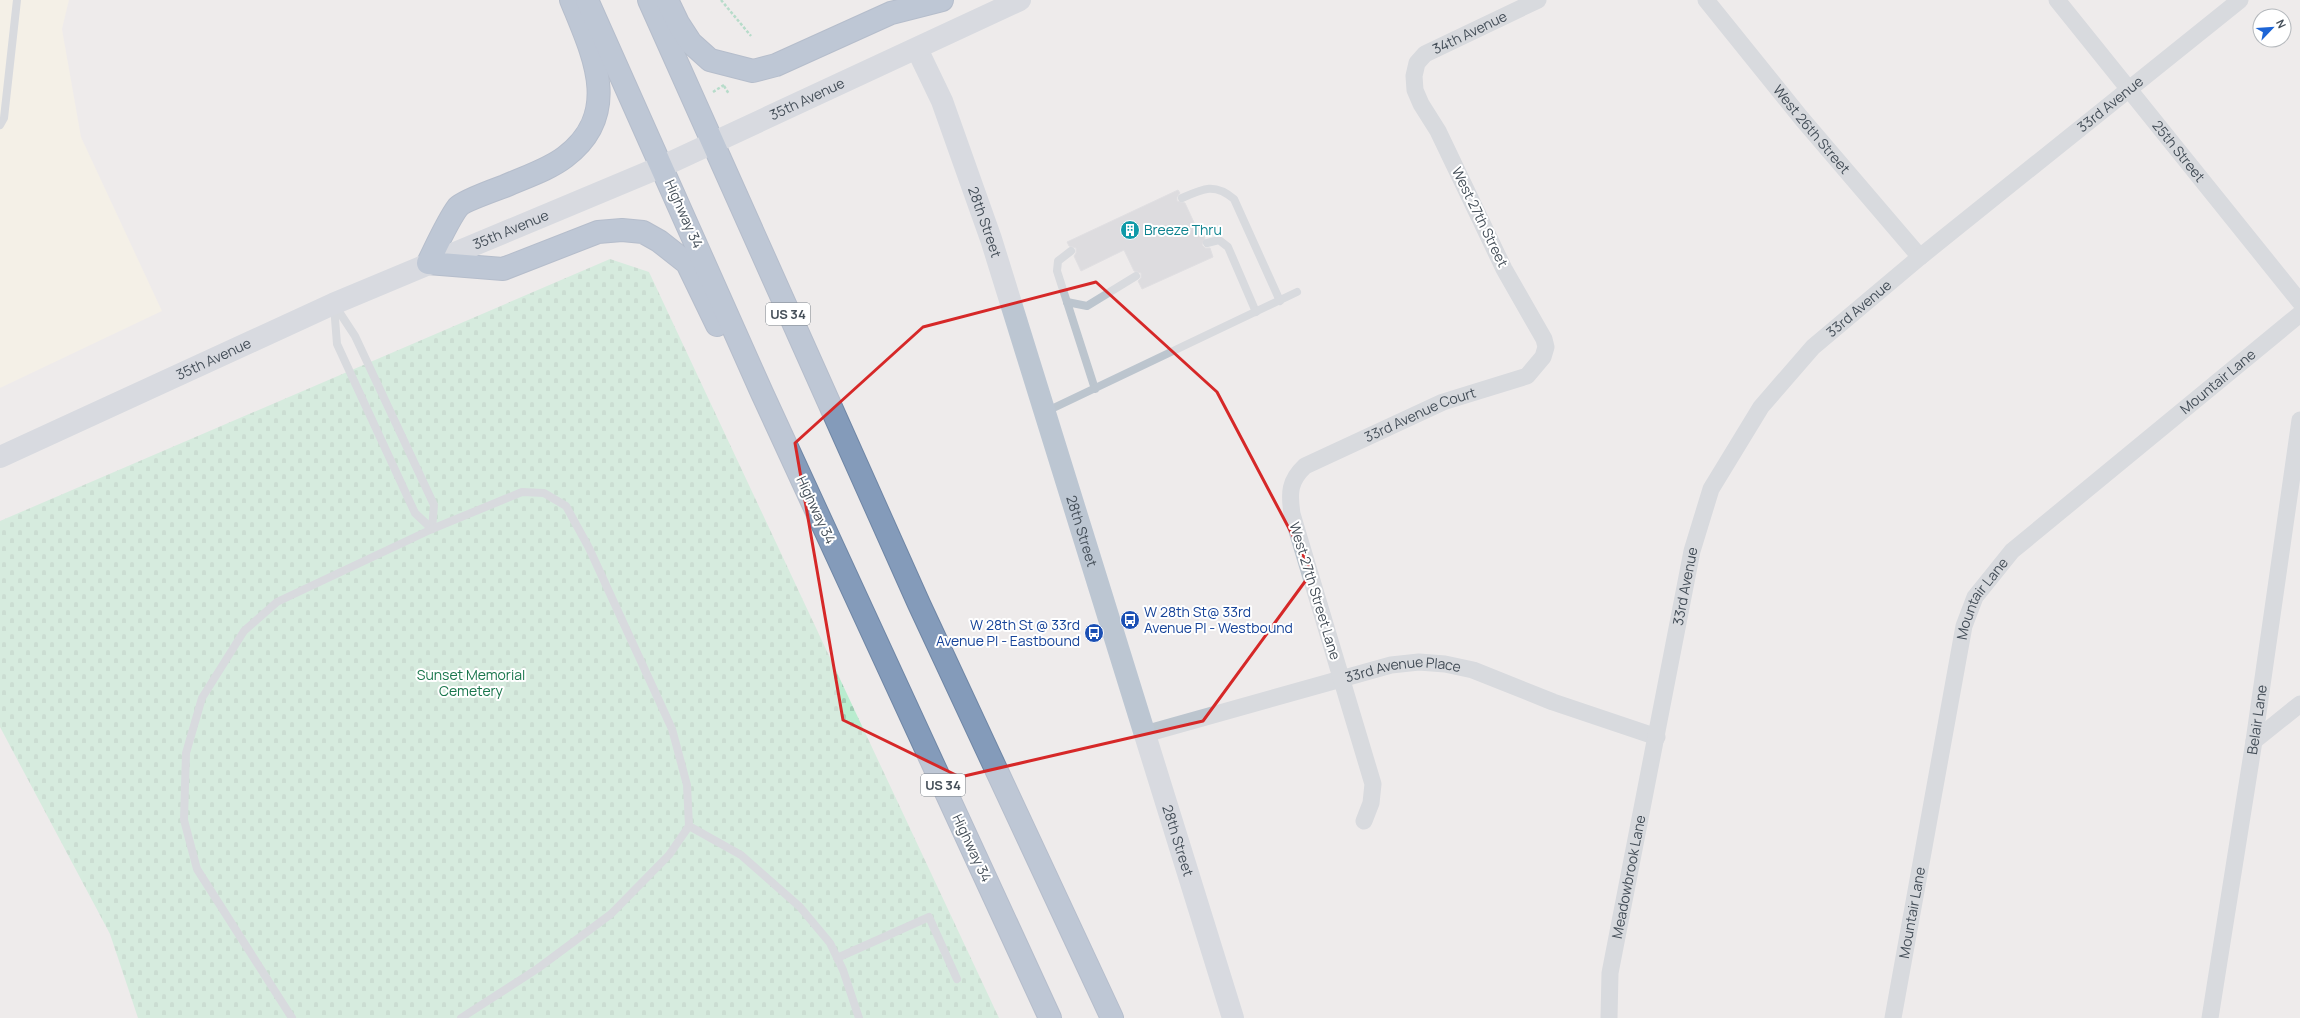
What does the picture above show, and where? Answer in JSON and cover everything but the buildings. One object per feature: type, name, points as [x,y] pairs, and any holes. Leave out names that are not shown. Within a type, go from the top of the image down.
[{"type":"highway","points":[[571,0],[594,56],[599,81],[600,98],[596,115],[584,139],[565,157],[543,169],[459,206],[428,263],[503,269],[598,232],[622,230],[643,232],[659,241],[687,264],[736,364],[762,393]]},
{"type":"highway","name":"Highway 34","points":[[587,0],[663,166],[762,393],[1050,1018]]},
{"type":"highway","name":"US 34","points":[[649,0],[919,604],[1112,1018]]},
{"type":"highway","points":[[667,0],[678,23],[691,43],[710,60],[753,71],[776,65],[891,13],[942,0]]},
{"type":"main road","name":"35th Avenue","points":[[0,457],[333,304],[663,166],[1020,0]]},
{"type":"main road","name":"28th Street","points":[[917,49],[942,101],[991,239],[1233,1018]]},
{"type":"street","name":"34th Avenue","points":[[1414,76],[1417,63],[1425,54],[1538,0]]},
{"type":"street","name":"West 26th Street","points":[[1706,0],[1802,120],[1920,257]]},
{"type":"street","name":"25th Street","points":[[2057,0],[2300,302]]},
{"type":"street","name":"33rd Avenue","points":[[1657,737],[1692,551],[1711,489],[1761,407],[1813,347],[1920,257],[2130,90],[2240,0]]},
{"type":"street","name":"West 27th Street","points":[[1414,76],[1415,90],[1421,104],[1438,131],[1504,269],[1544,338],[1546,347],[1543,357]]},
{"type":"street","name":"Mountair Lane","points":[[1893,1018],[1964,626],[1975,596],[2012,551],[2300,314]]},
{"type":"street","name":"33rd Avenue Court","points":[[1296,475],[1305,466],[1443,402],[1527,376],[1543,357]]},
{"type":"street","name":"Belair Lane","points":[[2210,1018],[2254,741],[2300,420]]},
{"type":"street","name":"West 27th Street Lane","points":[[1296,475],[1290,498],[1292,514],[1373,784],[1371,803],[1364,821]]},
{"type":"street","name":"33rd Avenue Place","points":[[1145,734],[1233,711],[1390,665],[1419,662],[1445,664],[1474,670],[1553,702],[1657,737]]},
{"type":"street","points":[[2254,741],[2300,704]]},
{"type":"street","name":"Meadowbrook Lane","points":[[1609,1018],[1610,973],[1657,737]]},
{"type":"lane","points":[[0,125],[4,118],[17,0]]},
{"type":"lane","points":[[1182,198],[1207,189],[1222,189],[1234,200],[1280,301]]},
{"type":"lane","points":[[1208,243],[1219,240],[1228,247],[1256,312]]},
{"type":"lane","points":[[1071,251],[1058,261],[1057,271],[1095,389]]},
{"type":"lane","points":[[1067,302],[1087,306],[1136,276]]},
{"type":"lane","points":[[1045,413],[1297,292]]},
{"type":"lane","points":[[333,304],[355,336],[434,505],[432,529]]},
{"type":"lane","points":[[333,304],[337,344],[415,513],[432,529]]},
{"type":"lane","points":[[292,1018],[197,868],[184,820],[186,753],[202,698],[244,631],[277,602],[432,529],[522,492],[544,493],[566,506],[589,548],[672,729],[687,786],[689,826],[669,854],[611,914],[536,969],[461,1018]]},
{"type":"lane","points":[[689,826],[741,855],[794,902],[830,943],[859,1018]]},
{"type":"lane","points":[[837,958],[929,917],[957,979]]},
{"type":"path","points":[[721,0],[751,36]]},
{"type":"path","points":[[708,94],[724,86],[727,80]]},
{"type":"path","points":[[724,86],[729,94]]},
{"type":"highlighted area","points":[[1096,282],[1217,392],[1312,572],[1203,721],[960,777],[843,720],[795,443],[923,327]]},
{"type":"shaded area","points":[[0,0],[69,0],[62,29],[81,137],[162,311],[0,388]]},
{"type":"green space","name":"Sunset Memorial Cemetery","points":[[610,259],[649,272],[999,1018],[138,1018],[110,934],[0,727],[0,521]]},
{"type":"place","name":"Breeze Thru","points":[[1130,230]]},
{"type":"place","name":"W 28th St@ 33rd Avenue Pl - Westbound","points":[[1130,620]]},
{"type":"place","name":"W 28th St @ 33rd Avenue Pl - Eastbound","points":[[1094,633]]}]
